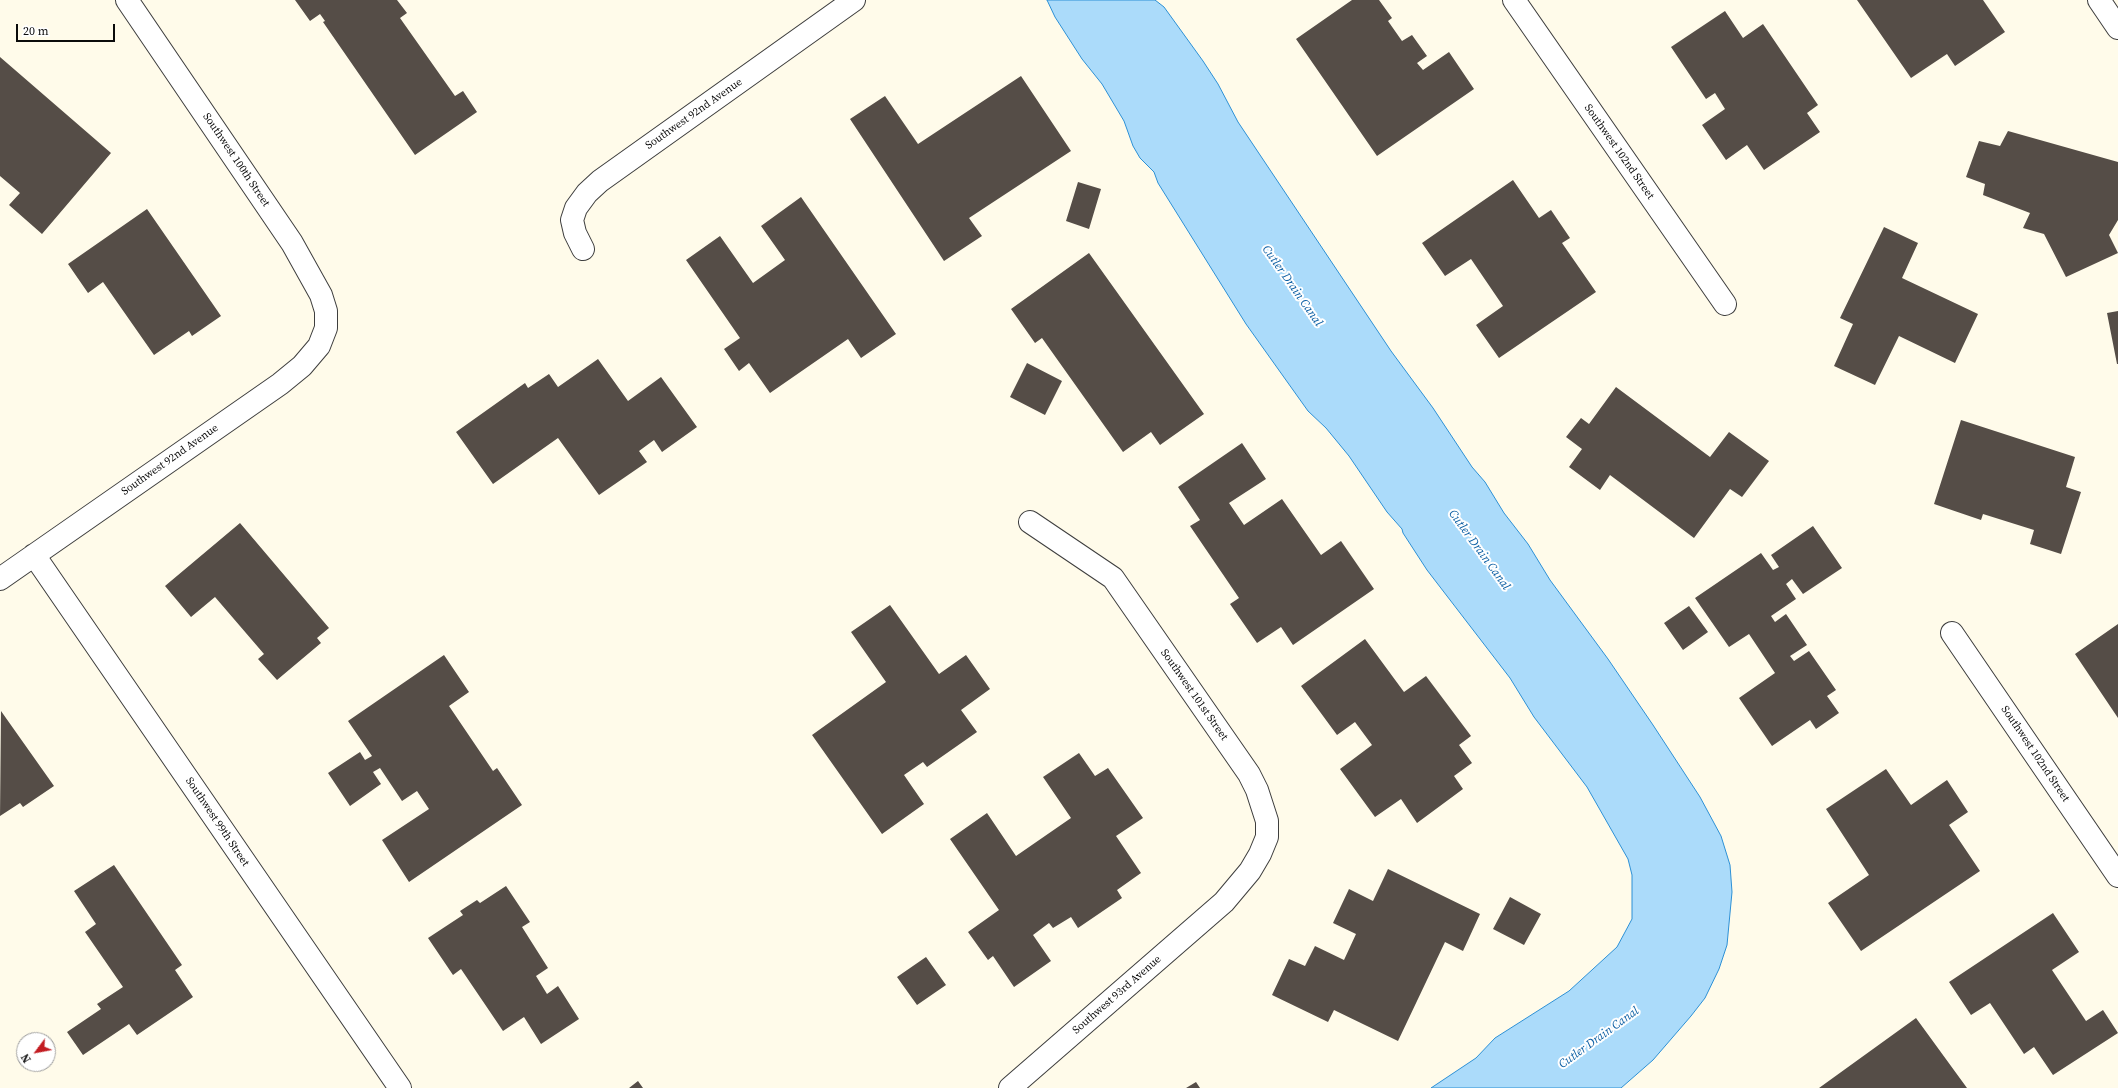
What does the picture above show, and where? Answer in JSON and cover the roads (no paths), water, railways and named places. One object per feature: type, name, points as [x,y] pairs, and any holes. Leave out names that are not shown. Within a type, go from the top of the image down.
[{"type":"street","name":"Southwest 100th Street","points":[[127,0],[292,243],[321,295],[326,311],[326,328]]},
{"type":"street","name":"Southwest 92nd Avenue","points":[[583,249],[575,233],[572,220],[576,208],[587,193],[600,181],[854,0]]},
{"type":"street","name":"Southwest 102nd Street","points":[[1514,0],[1725,304]]},
{"type":"street","points":[[2099,0],[2118,28]]},
{"type":"street","name":"Southwest 92nd Avenue","points":[[0,579],[280,384],[302,366],[319,346],[326,328]]},
{"type":"street","name":"Southwest 101st Street","points":[[1030,522],[1113,578],[1249,774],[1257,790],[1267,822],[1266,837],[1250,871],[1224,902]]},
{"type":"street","name":"Southwest 99th Street","points":[[34,556],[400,1088]]},
{"type":"street","name":"Southwest 102nd Street","points":[[1952,633],[2118,876]]},
{"type":"street","name":"Southwest 93rd Avenue","points":[[1010,1088],[1224,902]]},
{"type":"water","name":"Cutler Drain Canal","points":[[1047,0],[1155,0],[1164,7],[1203,61],[1218,84],[1238,122],[1391,351],[1433,408],[1472,467],[1485,482],[1504,513],[1528,544],[1550,580],[1608,659],[1653,725],[1700,797],[1721,836],[1730,865],[1732,892],[1727,945],[1719,969],[1705,998],[1691,1016],[1653,1060],[1621,1088],[1431,1088],[1476,1058],[1495,1038],[1569,991],[1617,947],[1632,919],[1632,875],[1628,859],[1587,787],[1534,717],[1510,678],[1427,570],[1403,533],[1402,529],[1387,512],[1349,456],[1326,428],[1308,411],[1246,324],[1158,183],[1154,172],[1140,158],[1133,146],[1124,121],[1102,84],[1082,59],[1055,17]]}]
